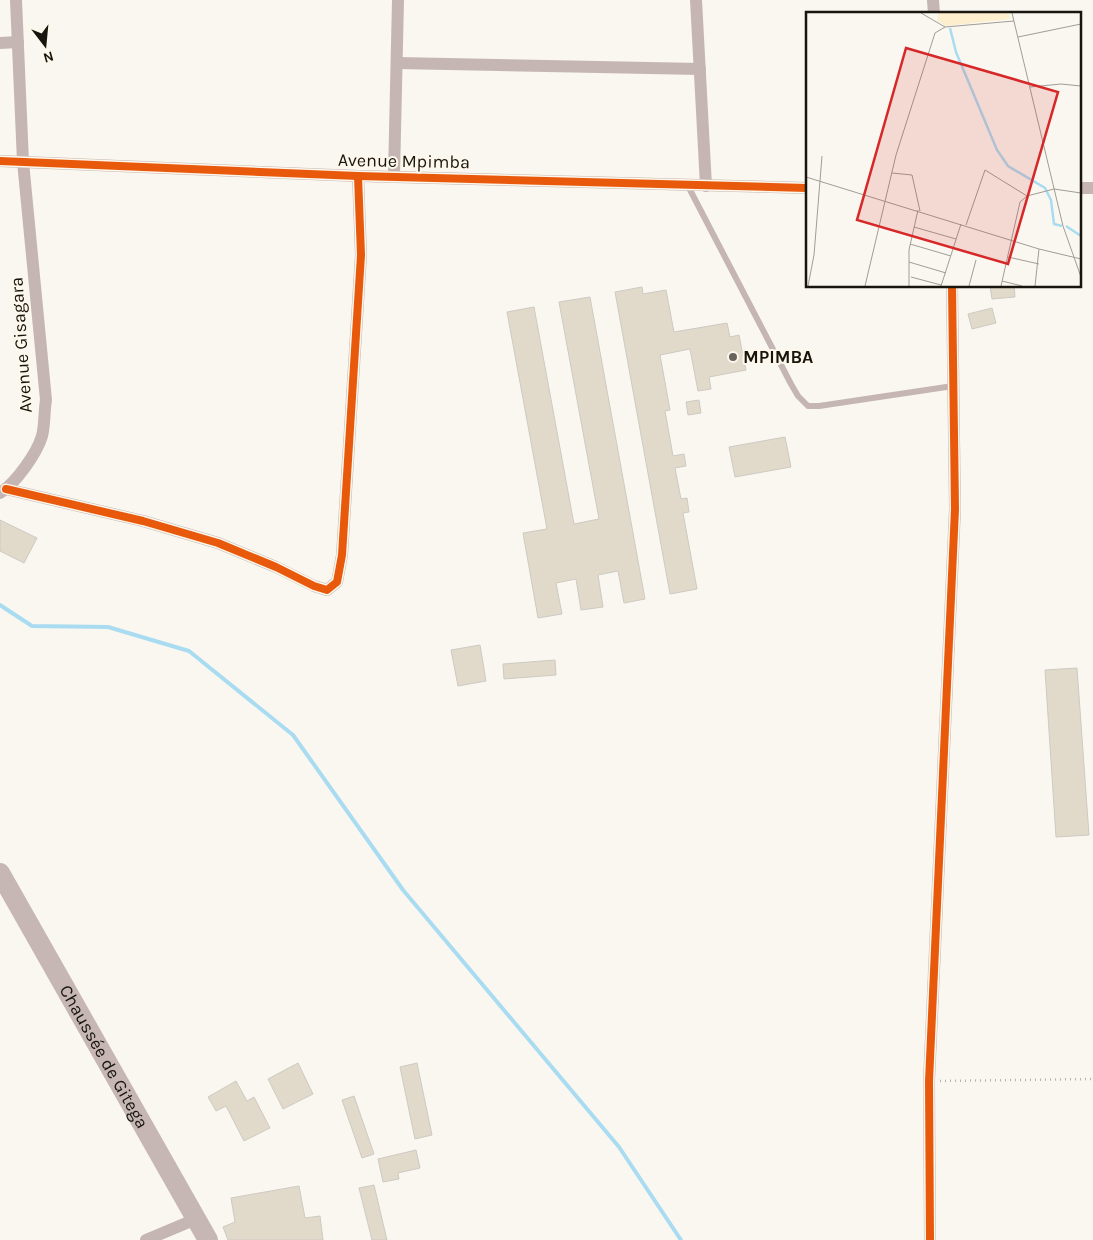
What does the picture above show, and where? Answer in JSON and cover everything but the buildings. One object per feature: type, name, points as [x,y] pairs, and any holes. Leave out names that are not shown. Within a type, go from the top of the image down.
[{"type":"main road","name":"Chaussée de Gitega","points":[[0,873],[208,1240]]},
{"type":"street","name":"Avenue Gisagara","points":[[3,491],[30,461],[42,436],[46,400],[23,162],[16,0]]},
{"type":"street","points":[[394,176],[398,0]]},
{"type":"street","points":[[696,0],[706,186]]},
{"type":"street","points":[[0,43],[18,42]]},
{"type":"street","points":[[397,63],[700,69]]},
{"type":"street","name":"Avenue Mpimba","points":[[0,162],[358,176],[806,188]]},
{"type":"street","points":[[3,491],[143,521],[218,544],[327,590],[337,582],[342,555],[361,255],[358,176]]},
{"type":"street","points":[[1080,188],[1093,188]]},
{"type":"street","points":[[930,1240],[929,1081],[955,509],[952,288]]},
{"type":"street","points":[[146,1240],[196,1219]]},
{"type":"lane","points":[[688,186],[791,384],[798,396],[808,406],[820,406],[952,386]]},
{"type":"path","points":[[929,1081],[1093,1079]]},
{"type":"waterway","points":[[0,605],[32,626],[108,627],[189,651],[293,735],[403,890],[619,1147],[681,1240]]},
{"type":"cycle path","points":[[0,161],[358,176],[806,188]]},
{"type":"cycle path","points":[[6,489],[143,521],[218,543],[327,590],[337,582],[342,555],[361,255],[358,176]]},
{"type":"cycle path","points":[[930,1240],[929,1081],[955,509],[952,288]]},
{"type":"place","name":"MPIMBA","points":[[733,357]]}]
